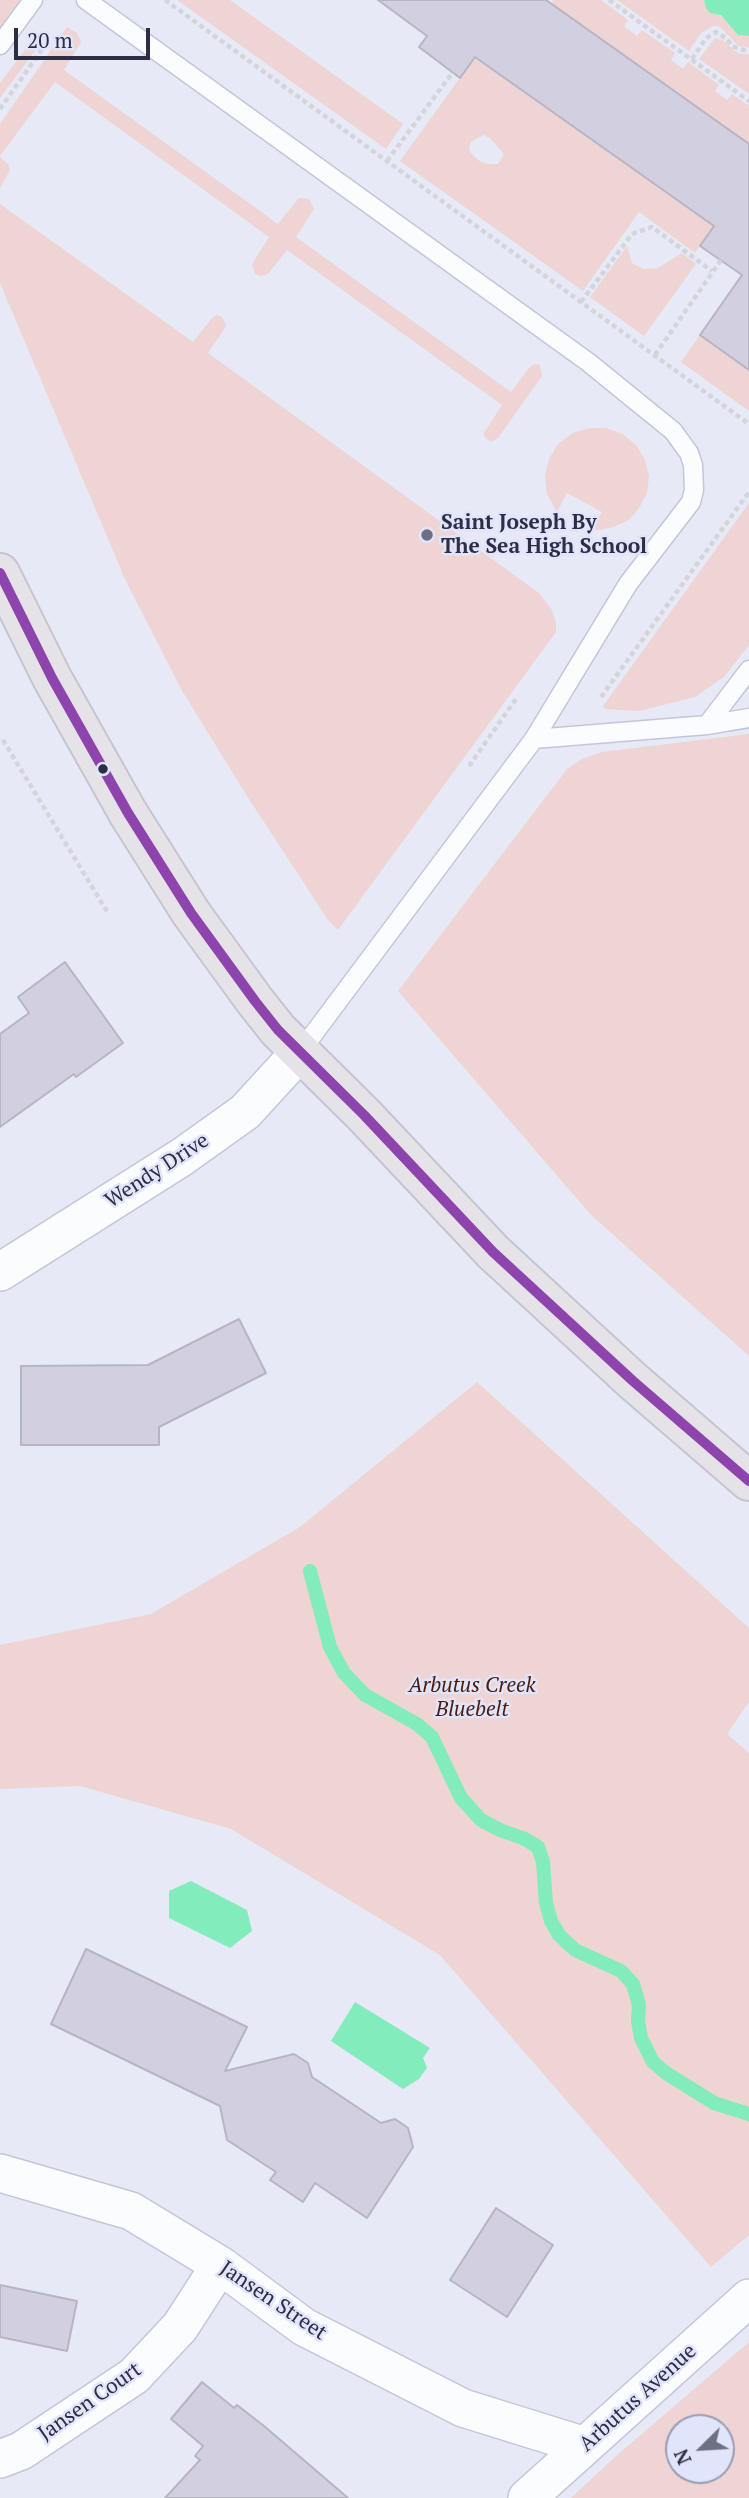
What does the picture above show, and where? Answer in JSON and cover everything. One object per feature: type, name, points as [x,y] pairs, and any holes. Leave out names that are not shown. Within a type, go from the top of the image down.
[{"type":"main road","points":[[0,573],[70,713],[157,860],[226,963],[262,1011],[493,1252],[633,1381],[749,1481]]},
{"type":"street","name":"Wendy Drive","points":[[0,1272],[183,1157],[245,1112],[300,1052]]},
{"type":"street","name":"Jansen Street","points":[[0,2174],[131,2211],[219,2265],[304,2327],[463,2408],[585,2446]]},
{"type":"street","name":"Jansen Court","points":[[0,2459],[21,2451],[134,2376],[180,2327],[219,2265]]},
{"type":"street","name":"Arbutus Avenue","points":[[527,2498],[749,2298]]},
{"type":"lane","points":[[0,45],[33,0]]},
{"type":"lane","points":[[86,0],[588,362],[673,430],[689,453],[695,478],[691,502],[628,584],[534,739],[300,1052]]},
{"type":"lane","points":[[707,725],[749,670]]},
{"type":"lane","points":[[534,739],[707,725],[749,718]]},
{"type":"path","points":[[165,0],[749,424]]},
{"type":"path","points":[[609,0],[749,100]]},
{"type":"path","points":[[692,59],[706,38],[716,32],[733,46],[749,52]]},
{"type":"path","points":[[0,109],[43,47]]},
{"type":"path","points":[[387,162],[453,72]]},
{"type":"path","points":[[581,303],[632,234],[652,227],[712,271]]},
{"type":"path","points":[[654,355],[720,260]]},
{"type":"path","points":[[597,704],[749,492]]},
{"type":"path","points":[[3,740],[108,913]]},
{"type":"green space","points":[[0,0],[20,0],[0,29]]},
{"type":"green space","points":[[177,0],[230,0],[403,124],[386,149]]},
{"type":"green space","points":[[554,0],[601,0],[628,20],[624,26],[637,36],[642,30],[675,53],[671,60],[683,69],[688,62],[719,85],[715,91],[727,100],[732,94],[749,106],[748,143],[551,4]]},
{"type":"green space","points":[[617,0],[704,0],[704,3],[731,24],[738,35],[749,36],[749,48],[739,46],[719,26],[713,26],[701,33],[689,51]]},
{"type":"green space","points":[[67,27],[77,33],[81,42],[64,70],[278,224],[299,198],[309,199],[314,209],[296,237],[511,392],[529,368],[534,364],[540,365],[542,376],[498,438],[491,442],[484,433],[502,405],[287,250],[268,274],[255,274],[252,264],[269,237],[55,82],[0,156],[0,124]]},
{"type":"green space","points":[[46,36],[0,98],[0,83],[28,46]]},
{"type":"green space","points":[[715,38],[723,40],[741,54],[749,54],[749,94],[699,59]]},
{"type":"green space","points":[[475,57],[714,226],[695,253],[639,212],[583,291],[400,161]],"holes":[[[483,135],[490,138],[504,154],[498,164],[486,164],[470,152],[471,142]]]},
{"type":"green space","points":[[0,157],[10,170],[0,188]]},
{"type":"green space","points":[[0,204],[193,342],[212,318],[217,315],[222,317],[225,328],[208,353],[539,593],[552,610],[556,632],[338,930],[328,920],[247,796],[181,689],[125,579],[0,283]]},
{"type":"green space","points":[[627,246],[632,263],[644,269],[658,268],[682,253],[696,264],[644,336],[590,297]]},
{"type":"green space","points":[[700,335],[749,370],[749,411],[681,362]]},
{"type":"green space","points":[[590,428],[606,428],[623,434],[637,446],[645,460],[649,476],[647,493],[629,520],[598,530],[591,530],[602,512],[567,493],[557,512],[547,494],[545,476],[549,459],[558,444],[573,433]]},
{"type":"green space","points":[[749,503],[749,645],[724,677],[695,697],[639,711],[605,709],[603,706]]},
{"type":"green space","points":[[749,734],[749,1356],[591,1215],[398,991],[567,769],[582,759],[602,752]]},
{"type":"green space","name":"Arbutus Creek Bluebelt","points":[[477,1382],[749,1628],[749,1702],[727,1734],[749,1753],[749,2235],[711,2267],[440,1955],[231,1829],[80,1786],[0,1789],[0,1645],[151,1614],[300,1527]]},
{"type":"green space","points":[[749,2342],[749,2498],[571,2498],[665,2414],[665,2484],[735,2484],[735,2414],[665,2414]]},
{"type":"shaded area","points":[[704,0],[749,0],[749,36],[738,35],[721,15],[710,13]]},
{"type":"shaded area","points":[[191,1881],[247,1910],[252,1931],[230,1948],[169,1918],[169,1891]]},
{"type":"shaded area","points":[[355,2002],[430,2048],[423,2058],[427,2068],[419,2079],[403,2089],[331,2041]]},
{"type":"building","points":[[378,0],[546,0],[749,144],[749,370],[700,335],[742,275],[700,246],[714,226],[475,57],[460,78],[419,47],[427,36]]},
{"type":"building","points":[[65,962],[123,1043],[0,1127],[0,1034],[29,1013],[18,997]]},
{"type":"building","points":[[239,1319],[266,1373],[159,1427],[159,1445],[21,1445],[21,1366],[148,1365]]},
{"type":"building","points":[[86,1949],[247,2027],[225,2071],[294,2054],[308,2063],[312,2077],[381,2123],[395,2119],[408,2128],[413,2147],[367,2218],[315,2183],[303,2202],[270,2180],[276,2172],[227,2140],[220,2106],[51,2024]]},
{"type":"building","points":[[496,2208],[553,2245],[507,2317],[450,2280]]},
{"type":"building","points":[[0,2285],[77,2301],[67,2351],[0,2337]]},
{"type":"building","points":[[202,2382],[234,2408],[237,2405],[264,2426],[348,2498],[165,2498],[200,2460],[195,2456],[203,2446],[171,2419]]},
{"type":"waterway","points":[[310,1571],[330,1647],[344,1673],[365,1695],[417,1724],[432,1737],[461,1798],[481,1820],[538,1847],[543,1862],[546,1903],[551,1921],[559,1935],[575,1950],[621,1971],[633,1984],[639,2005],[641,2038],[653,2062],[714,2103],[749,2114]]},
{"type":"transit line","points":[[0,573],[52,678],[128,813],[191,913],[278,1030],[364,1115],[493,1252],[633,1381],[749,1481]]},
{"type":"place","name":"Saint Joseph By The Sea High School","points":[[427,535]]}]
